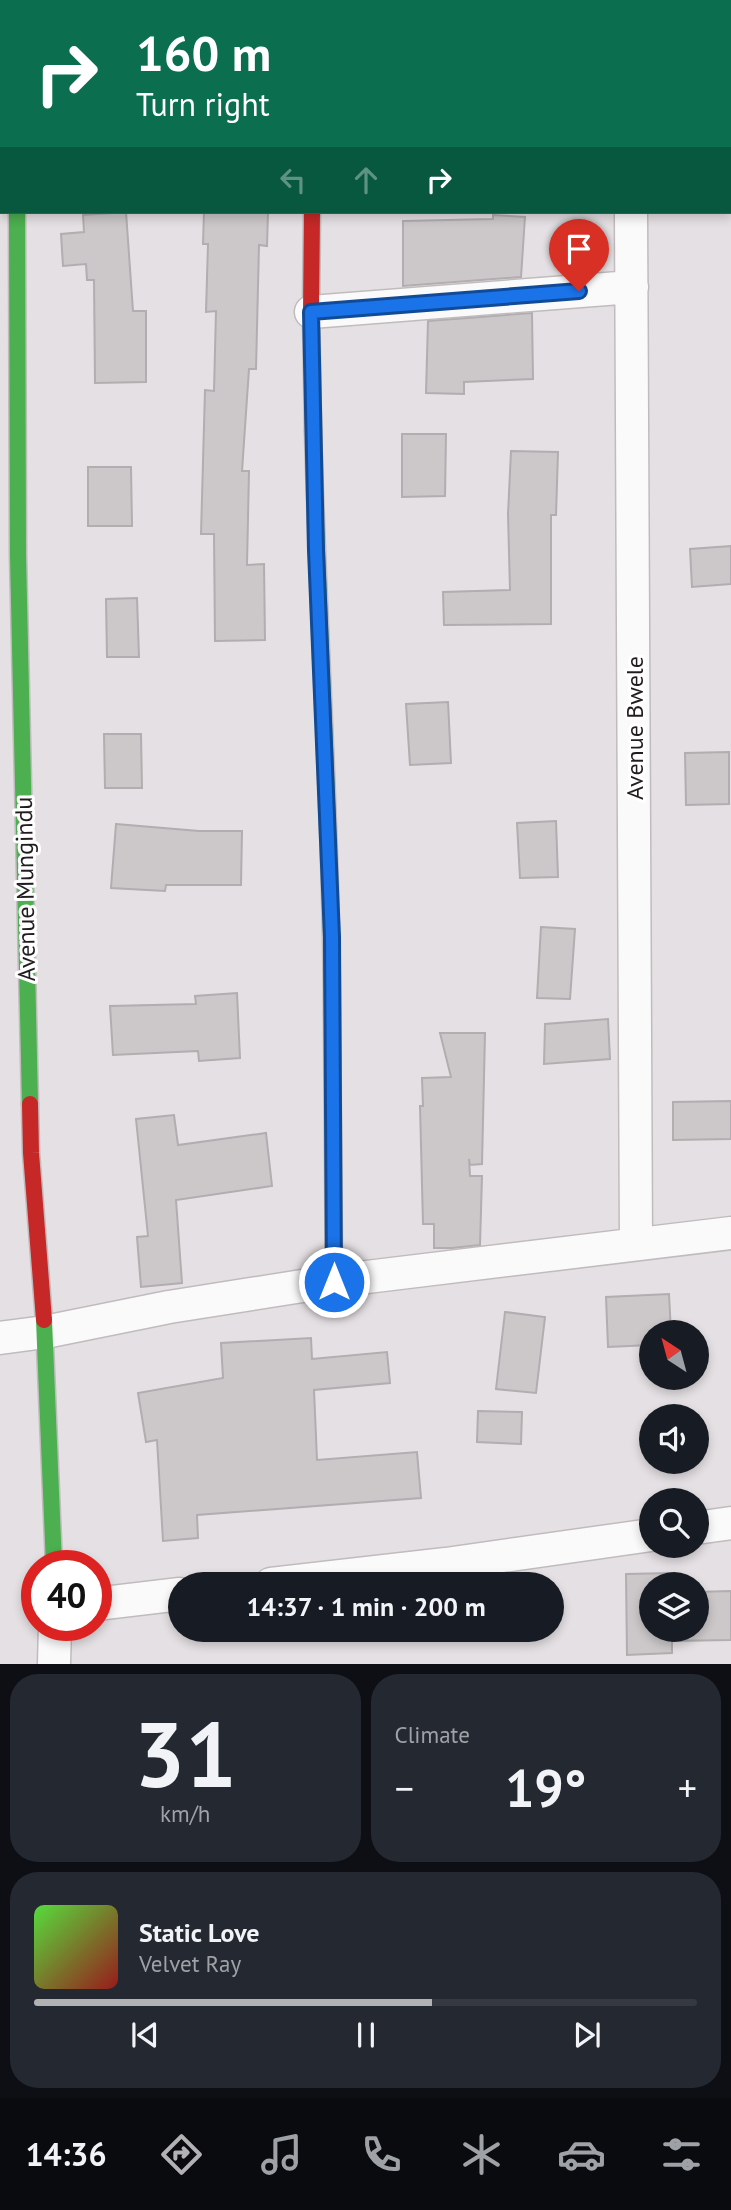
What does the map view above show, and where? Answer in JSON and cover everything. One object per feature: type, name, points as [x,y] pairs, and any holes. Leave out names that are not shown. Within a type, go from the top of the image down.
[{"type":"street","name":"Avenue Mungindu","points":[[17,214],[18,555],[31,1153],[45,1332],[53,1550]]},
{"type":"street","points":[[312,214],[311,312],[316,550],[332,937],[334,1282]]},
{"type":"street","name":"Avenue Bwele","points":[[631,214],[636,1244]]},
{"type":"street","points":[[311,312],[632,286]]},
{"type":"street","points":[[0,1338],[45,1332],[169,1307],[334,1282],[731,1233]]},
{"type":"street","points":[[709,1526],[731,1523]]},
{"type":"street","points":[[376,1572],[639,1537]]},
{"type":"street","points":[[112,1602],[168,1595]]},
{"type":"street","points":[[54,1664],[55,1641]]},
{"type":"building","points":[[126,214],[133,311],[146,311],[146,382],[95,383],[94,280],[87,280],[86,264],[63,266],[61,234],[84,232],[83,215]]},
{"type":"building","points":[[204,214],[268,214],[267,246],[259,245],[256,369],[249,369],[242,471],[249,471],[247,565],[264,564],[265,640],[215,641],[214,534],[201,534],[205,390],[214,391],[216,311],[206,312],[208,244],[203,244]]},
{"type":"building","points":[[493,215],[525,217],[521,277],[403,286],[403,221],[493,219]]},
{"type":"building","points":[[532,313],[533,379],[464,382],[464,394],[426,393],[428,321]]},
{"type":"building","points":[[402,434],[446,434],[445,496],[402,497]]},
{"type":"building","points":[[511,451],[558,452],[556,515],[551,515],[551,624],[444,625],[443,592],[510,590],[508,514]]},
{"type":"building","points":[[88,467],[131,467],[132,526],[88,526]]},
{"type":"building","points":[[731,546],[731,584],[692,587],[690,549]]},
{"type":"building","points":[[137,598],[139,657],[107,657],[106,599]]},
{"type":"building","points":[[448,702],[451,763],[410,765],[406,704]]},
{"type":"building","points":[[104,734],[141,734],[142,788],[105,788]]},
{"type":"building","points":[[729,752],[729,804],[686,805],[685,753]]},
{"type":"building","points":[[556,821],[558,877],[520,878],[517,823]]},
{"type":"building","points":[[116,824],[199,831],[242,831],[241,885],[166,885],[165,891],[111,888]]},
{"type":"building","points":[[541,927],[575,929],[570,999],[537,998]]},
{"type":"building","points":[[237,993],[240,1058],[199,1061],[198,1051],[113,1055],[110,1006],[196,1004],[195,996]]},
{"type":"building","points":[[608,1019],[610,1059],[544,1064],[545,1024]]},
{"type":"building","points":[[440,1033],[485,1033],[482,1164],[470,1165],[469,1159],[470,1176],[482,1176],[480,1245],[434,1248],[434,1224],[423,1224],[420,1106],[423,1106],[422,1078],[451,1077]]},
{"type":"building","points":[[731,1101],[731,1139],[673,1140],[673,1102]]},
{"type":"building","points":[[174,1115],[178,1145],[266,1133],[272,1186],[176,1200],[182,1283],[141,1287],[137,1237],[148,1236],[136,1119]]},
{"type":"building","points":[[669,1294],[670,1320],[639,1320],[639,1346],[608,1347],[606,1297]]},
{"type":"building","points":[[505,1312],[545,1317],[536,1393],[496,1389]]},
{"type":"building","points":[[311,1338],[312,1359],[387,1352],[390,1383],[314,1390],[317,1460],[417,1452],[421,1498],[197,1515],[198,1538],[163,1541],[157,1440],[146,1442],[138,1393],[223,1378],[221,1343]]},
{"type":"building","points":[[478,1411],[522,1412],[521,1444],[477,1442]]},
{"type":"building","points":[[626,1574],[639,1574],[639,1642],[672,1642],[672,1653],[627,1655]]},
{"type":"building","points":[[731,1591],[731,1640],[709,1640],[709,1592]]},
{"type":"traffic: fast","points":[[17,214],[18,555],[30,1104]]},
{"type":"traffic: fast","points":[[313,431],[332,1013]]},
{"type":"traffic: fast","points":[[44,1320],[53,1550]]},
{"type":"traffic: slow","points":[[332,1013],[334,1281]]},
{"type":"traffic: jam","points":[[312,214],[313,431]]},
{"type":"traffic: jam","points":[[30,1104],[31,1153],[44,1320]]},
{"type":"route","points":[[334,1282],[332,937],[316,550],[311,312],[579,291]]}]
